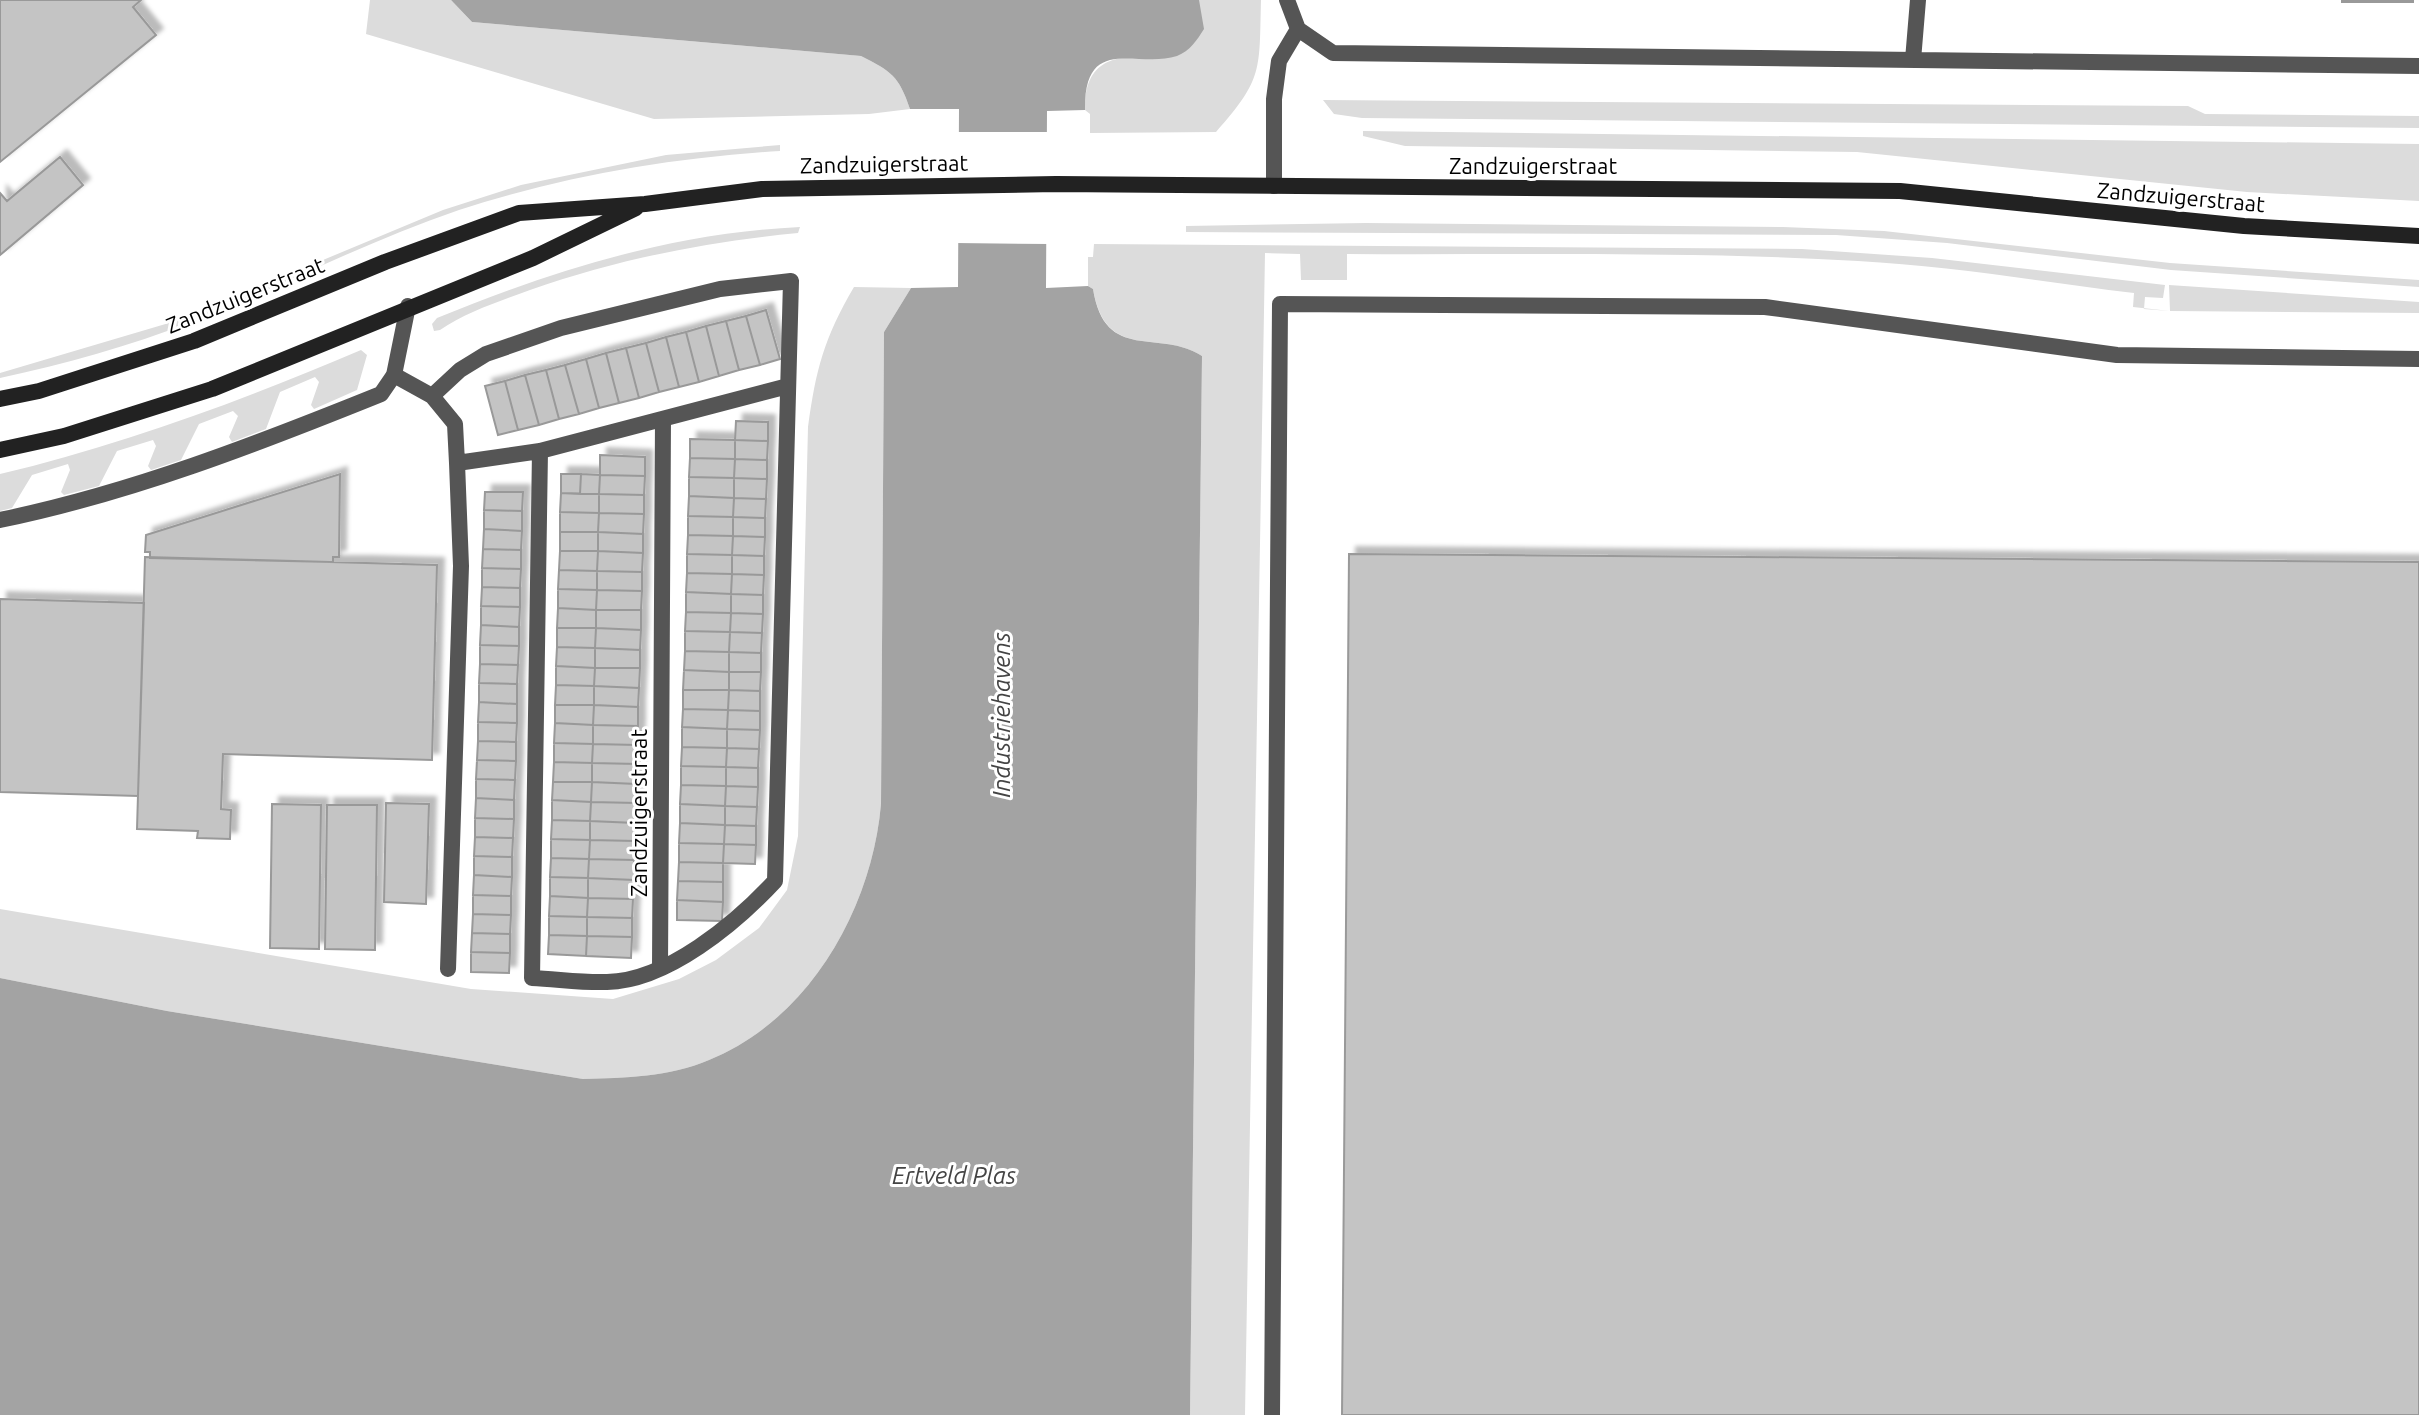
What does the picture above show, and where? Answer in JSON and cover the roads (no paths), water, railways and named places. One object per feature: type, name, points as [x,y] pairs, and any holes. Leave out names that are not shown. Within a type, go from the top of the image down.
[{"type":"main road","name":"Zandzuigerstraat","points":[[0,399],[39,391],[194,341],[385,262],[519,213],[645,204],[762,189],[1056,184],[1900,191],[2244,226],[2419,236]]},
{"type":"main road","name":"Zandzuigerstraat","points":[[0,450],[64,436],[212,389],[408,306],[533,258],[645,204]]},
{"type":"street","points":[[1287,0],[1298,29],[1333,53],[2419,66]]},
{"type":"street","points":[[1913,60],[1918,0]]},
{"type":"street","points":[[1274,186],[1274,99],[1279,61],[1298,29]]},
{"type":"street","points":[[432,396],[460,370],[486,354],[561,328],[720,289],[791,281],[775,881],[742,917],[645,975],[609,983],[532,978],[540,451]]},
{"type":"street","points":[[1272,1415],[1280,304],[1765,307],[2117,355],[2419,359]]},
{"type":"street","points":[[0,520],[57,508],[237,452],[381,394],[394,375],[408,306]]},
{"type":"street","points":[[394,375],[432,396],[455,424],[461,566],[448,969]]},
{"type":"street","points":[[457,463],[540,451],[788,386]]},
{"type":"street","name":"Zandzuigerstraat","points":[[660,967],[663,419]]},
{"type":"water","name":"Ertveld Plas","points":[[451,0],[1199,0],[1204,29],[1186,51],[1162,59],[1116,59],[1103,63],[1093,71],[1087,86],[1085,110],[1047,111],[1046,288],[1088,286],[1093,289],[1099,312],[1109,327],[1122,336],[1186,348],[1202,356],[1190,1415],[0,1415],[0,978],[167,1011],[583,1079],[647,1076],[709,1060],[745,1041],[777,1017],[830,956],[865,882],[881,804],[884,332],[911,288],[958,287],[959,109],[910,109],[893,76],[861,56],[472,22]]},
{"type":"water label","name":"Industriehavens","points":[[1002,715]]}]
